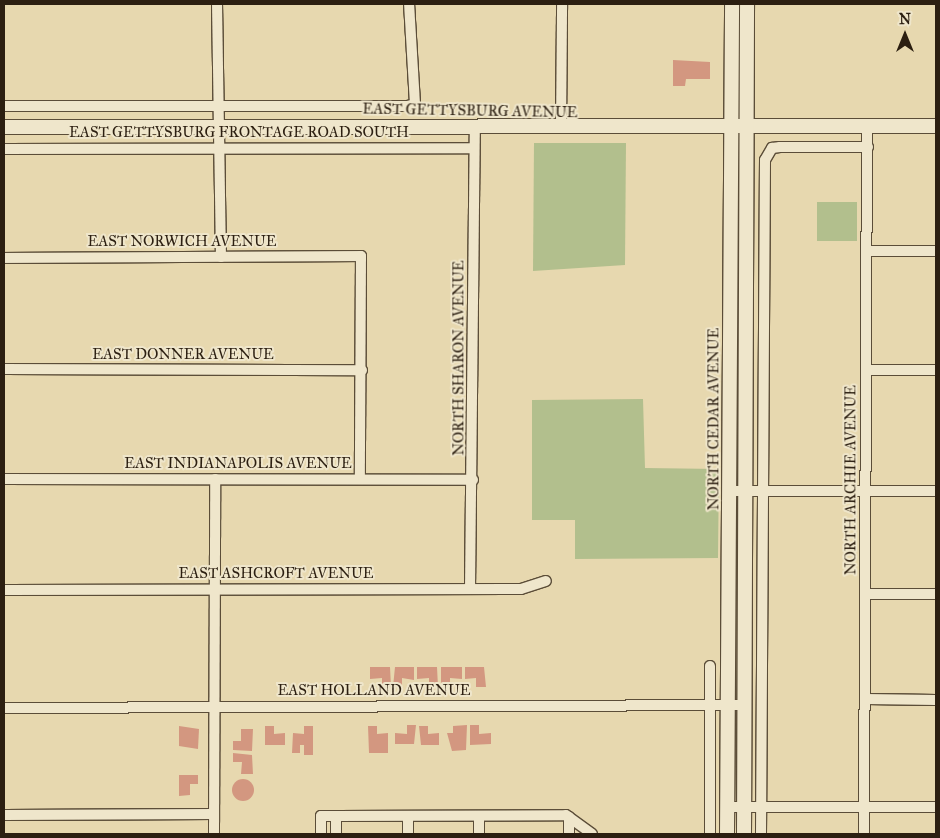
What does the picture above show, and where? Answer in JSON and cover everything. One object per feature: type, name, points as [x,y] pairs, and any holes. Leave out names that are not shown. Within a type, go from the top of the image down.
[{"type":"main road","name":"NORTH CEDAR AVENUE","points":[[727,834],[732,4]]},
{"type":"main road","name":"NORTH CEDAR AVENUE","points":[[744,834],[747,4]]},
{"type":"main road","name":"EAST GETTYSBURG AVENUE","points":[[4,127],[221,125],[475,128],[936,126]]},
{"type":"main road","points":[[731,276],[739,283],[745,327]]},
{"type":"street","points":[[217,4],[221,125],[220,257]]},
{"type":"street","points":[[4,106],[415,104],[409,4]]},
{"type":"street","points":[[561,128],[562,4]]},
{"type":"street","name":"NORTH ARCHIE AVENUE","points":[[864,834],[868,126]]},
{"type":"street","name":"NORTH SHARON AVENUE","points":[[470,588],[473,480],[475,128]]},
{"type":"street","points":[[761,834],[762,491],[766,153],[780,147],[868,147]]},
{"type":"street","name":"EAST GETTYSBURG FRONTAGE ROAD SOUTH","points":[[4,149],[474,148]]},
{"type":"street","points":[[868,250],[936,251]]},
{"type":"street","name":"EAST NORWICH AVENUE","points":[[4,258],[361,256],[362,370]]},
{"type":"street","name":"EAST DONNER AVENUE","points":[[4,369],[362,370]]},
{"type":"street","points":[[360,478],[362,370]]},
{"type":"street","points":[[867,370],[936,370]]},
{"type":"street","name":"EAST INDIANAPOLIS AVENUE","points":[[4,479],[360,478],[473,480]]},
{"type":"street","points":[[214,834],[215,479]]},
{"type":"street","points":[[729,491],[936,491]]},
{"type":"street","name":"EAST ASHCROFT AVENUE","points":[[4,590],[521,589],[546,581]]},
{"type":"street","points":[[866,594],[936,594]]},
{"type":"street","points":[[710,666],[710,834]]},
{"type":"street","points":[[866,699],[936,700]]},
{"type":"street","name":"EAST HOLLAND AVENUE","points":[[4,708],[744,705]]},
{"type":"street","points":[[727,807],[936,807]]},
{"type":"street","points":[[4,815],[214,814]]},
{"type":"street","points":[[321,834],[321,816],[479,816],[569,817],[592,834]]},
{"type":"street","points":[[336,816],[336,834]]},
{"type":"street","points":[[408,816],[408,834]]},
{"type":"street","points":[[479,816],[479,834]]},
{"type":"street","points":[[568,834],[569,817]]},
{"type":"green space","points":[[534,143],[626,143],[625,265],[533,271]]},
{"type":"green space","points":[[817,202],[857,202],[857,241],[817,241]]},
{"type":"green space","points":[[643,399],[645,468],[719,469],[718,558],[575,559],[575,520],[532,520],[532,400]]},
{"type":"building","points":[[673,60],[710,62],[710,79],[686,79],[685,86],[673,86]]},
{"type":"building","points":[[370,667],[390,667],[391,687],[382,687],[382,678],[370,679]]},
{"type":"building","points":[[395,667],[414,667],[414,680],[402,678],[402,687],[393,687]]},
{"type":"building","points":[[417,667],[437,667],[438,687],[429,687],[429,678],[417,679]]},
{"type":"building","points":[[441,667],[462,667],[462,679],[450,678],[450,687],[441,687]]},
{"type":"building","points":[[465,667],[484,667],[486,687],[476,687],[476,678],[465,679]]},
{"type":"building","points":[[407,725],[416,725],[414,744],[395,744],[395,733],[407,734]]},
{"type":"building","points":[[467,725],[466,750],[452,751],[447,733],[453,733],[453,726]]},
{"type":"building","points":[[470,725],[479,725],[479,734],[491,733],[491,744],[470,745]]},
{"type":"building","points":[[179,726],[199,729],[198,749],[179,746]]},
{"type":"building","points":[[265,726],[274,726],[274,734],[285,733],[285,745],[265,745]]},
{"type":"building","points":[[304,726],[313,726],[313,755],[304,755],[304,745],[300,745],[300,753],[292,753],[293,733],[304,734]]},
{"type":"building","points":[[368,726],[377,726],[377,734],[388,733],[388,753],[369,753]]},
{"type":"building","points":[[419,726],[428,726],[428,734],[439,733],[439,745],[421,745]]},
{"type":"building","points":[[241,729],[253,729],[252,751],[233,750],[233,741],[241,741]]},
{"type":"building","points":[[233,753],[252,755],[253,774],[241,774],[242,762],[233,762]]},
{"type":"building","points":[[179,775],[198,775],[198,784],[190,784],[190,795],[179,796]]},
{"type":"building","points":[[243,779],[251,782],[254,790],[251,798],[243,801],[235,798],[232,790],[235,782]]}]
